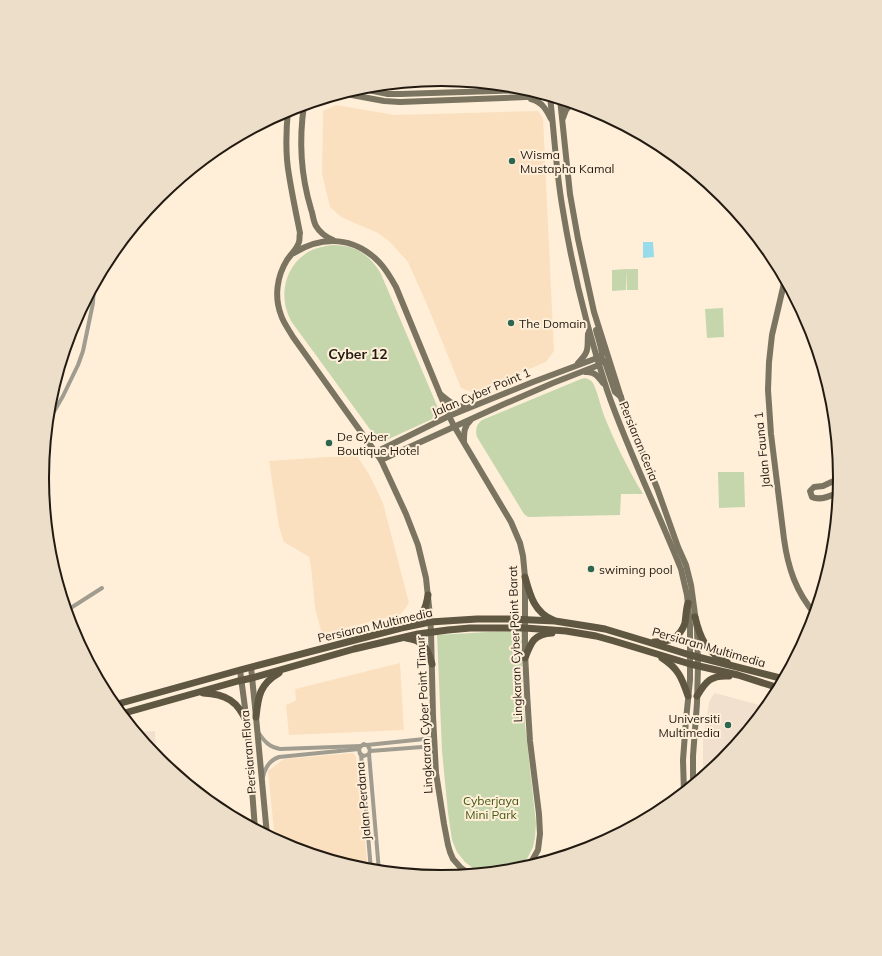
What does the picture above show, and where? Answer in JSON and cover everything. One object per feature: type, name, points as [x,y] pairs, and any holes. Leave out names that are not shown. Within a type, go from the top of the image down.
[{"type":"main road","points":[[525,577],[534,603],[543,614],[555,621]]},
{"type":"main road","points":[[401,628],[413,622],[422,614],[426,606],[428,595]]},
{"type":"main road","points":[[648,642],[666,641],[677,637],[685,621],[688,603]]},
{"type":"main road","points":[[695,617],[706,646],[714,655],[750,671]]},
{"type":"main road","name":"Persiaran Multimedia","points":[[120,703],[250,667],[401,628],[430,622],[477,619],[555,621],[605,629],[690,655],[778,678]]},
{"type":"main road","name":"Persiaran Multimedia","points":[[127,712],[354,649],[431,632],[478,628],[525,628],[566,631],[596,636],[690,664],[773,686]]},
{"type":"main road","points":[[525,658],[533,640],[540,635],[545,634],[551,633],[614,641]]},
{"type":"main road","points":[[400,638],[417,640],[428,652],[432,664]]},
{"type":"main road","points":[[645,650],[658,655],[674,667],[682,678],[688,696]]},
{"type":"main road","points":[[256,717],[259,696],[266,684],[275,675],[297,665]]},
{"type":"main road","points":[[697,696],[709,680],[716,676],[735,677],[757,681]]},
{"type":"main road","points":[[193,693],[217,694],[224,696],[231,700],[240,710],[247,723]]},
{"type":"street","points":[[376,92],[400,94],[501,91]]},
{"type":"street","points":[[356,96],[395,102],[532,97]]},
{"type":"street","points":[[526,97],[542,104],[553,124]]},
{"type":"street","points":[[552,102],[556,164],[571,257],[582,308],[588,329],[600,358],[607,368],[615,392],[621,397]]},
{"type":"street","name":"Persiaran Ceria","points":[[561,105],[570,194],[578,239],[597,320],[621,397],[686,565],[691,585],[698,657],[692,779]]},
{"type":"street","points":[[562,121],[568,107]]},
{"type":"street","points":[[304,111],[302,114],[302,151],[308,199],[316,225],[320,232],[336,242]]},
{"type":"street","points":[[287,118],[286,139],[288,174],[300,233],[299,242],[293,254]]},
{"type":"street","points":[[293,254],[302,248],[318,242],[336,242]]},
{"type":"street","name":"Lingkaran Cyber Point Barat","points":[[336,242],[353,244],[361,248],[378,261],[391,277],[449,416],[511,522],[520,544],[525,577],[525,658],[530,741],[540,834],[538,850],[533,859]]},
{"type":"street","name":"Lingkaran Cyber Point Timur","points":[[293,254],[287,260],[280,273],[277,289],[278,306],[281,316],[293,337],[381,460],[397,493],[418,545],[426,578],[431,632],[436,773],[450,852],[453,859],[463,869]]},
{"type":"street","name":"Jalan Fauna 1","points":[[783,287],[772,335],[768,390],[771,434],[784,539],[789,563],[797,588],[804,601],[810,608]]},
{"type":"street","points":[[56,409],[78,365],[83,351],[92,299]]},
{"type":"street","points":[[597,320],[596,330],[602,354],[599,365]]},
{"type":"street","points":[[576,366],[587,354],[588,329]]},
{"type":"street","name":"Jalan Cyber Point 1","points":[[376,452],[449,416],[533,382],[600,358]]},
{"type":"street","name":"Persiaran Ceria","points":[[599,365],[630,449],[681,569],[688,603],[690,625],[690,680],[683,760],[684,786]]},
{"type":"street","name":"Jalan Cyber Point 1","points":[[381,460],[454,426],[553,383],[599,365]]},
{"type":"street","points":[[583,372],[594,373],[607,390]]},
{"type":"street","points":[[439,394],[451,403],[458,406],[480,404]]},
{"type":"street","points":[[464,443],[464,429],[468,422],[475,417]]},
{"type":"street","points":[[832,494],[814,498],[810,494],[810,491],[814,487],[833,481]]},
{"type":"street","points":[[71,607],[102,588]]},
{"type":"street","name":"Persiaran Flora","points":[[250,667],[258,732],[266,829]]},
{"type":"street","name":"Persiaran Flora","points":[[240,670],[247,723],[254,822]]},
{"type":"street","name":"Jalan Perdana","points":[[258,732],[266,743],[274,748],[280,749],[360,747]]},
{"type":"street","name":"Jalan Perdana","points":[[262,780],[267,766],[279,757],[360,747],[363,744],[367,745],[434,738]]},
{"type":"street","name":"Jalan Perdana","points":[[367,745],[370,748],[369,753],[378,865]]},
{"type":"street","name":"Jalan Perdana","points":[[361,754],[364,756],[369,753],[435,746]]},
{"type":"street","name":"Jalan Perdana","points":[[360,747],[359,753],[361,754],[370,863]]},
{"type":"street","points":[[365,804],[373,804]]},
{"type":"street","points":[[366,821],[374,820]]},
{"type":"street","points":[[369,850],[377,849]]},
{"type":"shaded area","points":[[336,105],[395,115],[538,111],[543,118],[554,351],[546,362],[474,393],[461,388],[408,262],[390,242],[378,233],[341,217],[330,207],[322,174],[323,111]]},
{"type":"shaded area","points":[[357,456],[369,474],[383,503],[409,603],[401,614],[322,634],[315,608],[309,557],[284,542],[279,527],[269,461]]},
{"type":"shaded area","points":[[400,663],[404,730],[289,735],[286,705],[295,701],[295,689]]},
{"type":"shaded area","name":"Universiti Multimedia","points":[[715,693],[760,705],[736,736],[703,769],[703,739],[711,698]]},
{"type":"shaded area","points":[[155,731],[156,746],[146,736],[142,732]]},
{"type":"shaded area","points":[[353,753],[356,757],[367,862],[340,857],[274,833],[268,771],[284,759]]},
{"type":"green space","points":[[341,245],[361,252],[372,261],[381,274],[441,415],[380,443],[291,321],[287,312],[284,293],[289,274],[293,266],[308,252],[320,247]]},
{"type":"green space","points":[[626,269],[638,269],[638,290],[627,290]]},
{"type":"green space","points":[[626,269],[626,290],[612,291],[612,270]]},
{"type":"green space","points":[[723,308],[724,337],[707,338],[705,309]]},
{"type":"green space","points":[[585,378],[593,383],[613,438],[643,494],[621,494],[620,515],[528,517],[524,514],[477,437],[477,426],[482,420]]},
{"type":"green space","points":[[718,472],[744,472],[745,507],[719,508]]},
{"type":"green space","name":"Cyberjaya Mini Park","points":[[522,631],[525,724],[536,823],[533,847],[525,860],[492,867],[473,868],[465,862],[457,852],[452,840],[442,751],[437,635]]},
{"type":"water","points":[[643,242],[653,242],[654,257],[643,258]]},
{"type":"place","name":"Wisma Mustapha Kamal","points":[[512,161]]},
{"type":"place","name":"The Domain","points":[[511,323]]},
{"type":"place","name":"De Cyber Boutique Hotel","points":[[329,443]]},
{"type":"place","name":"swiming pool","points":[[591,569]]},
{"type":"place","name":"Universiti Multimedia","points":[[728,725]]},
{"type":"district","name":"Cyber 12","points":[[358,354]]}]
